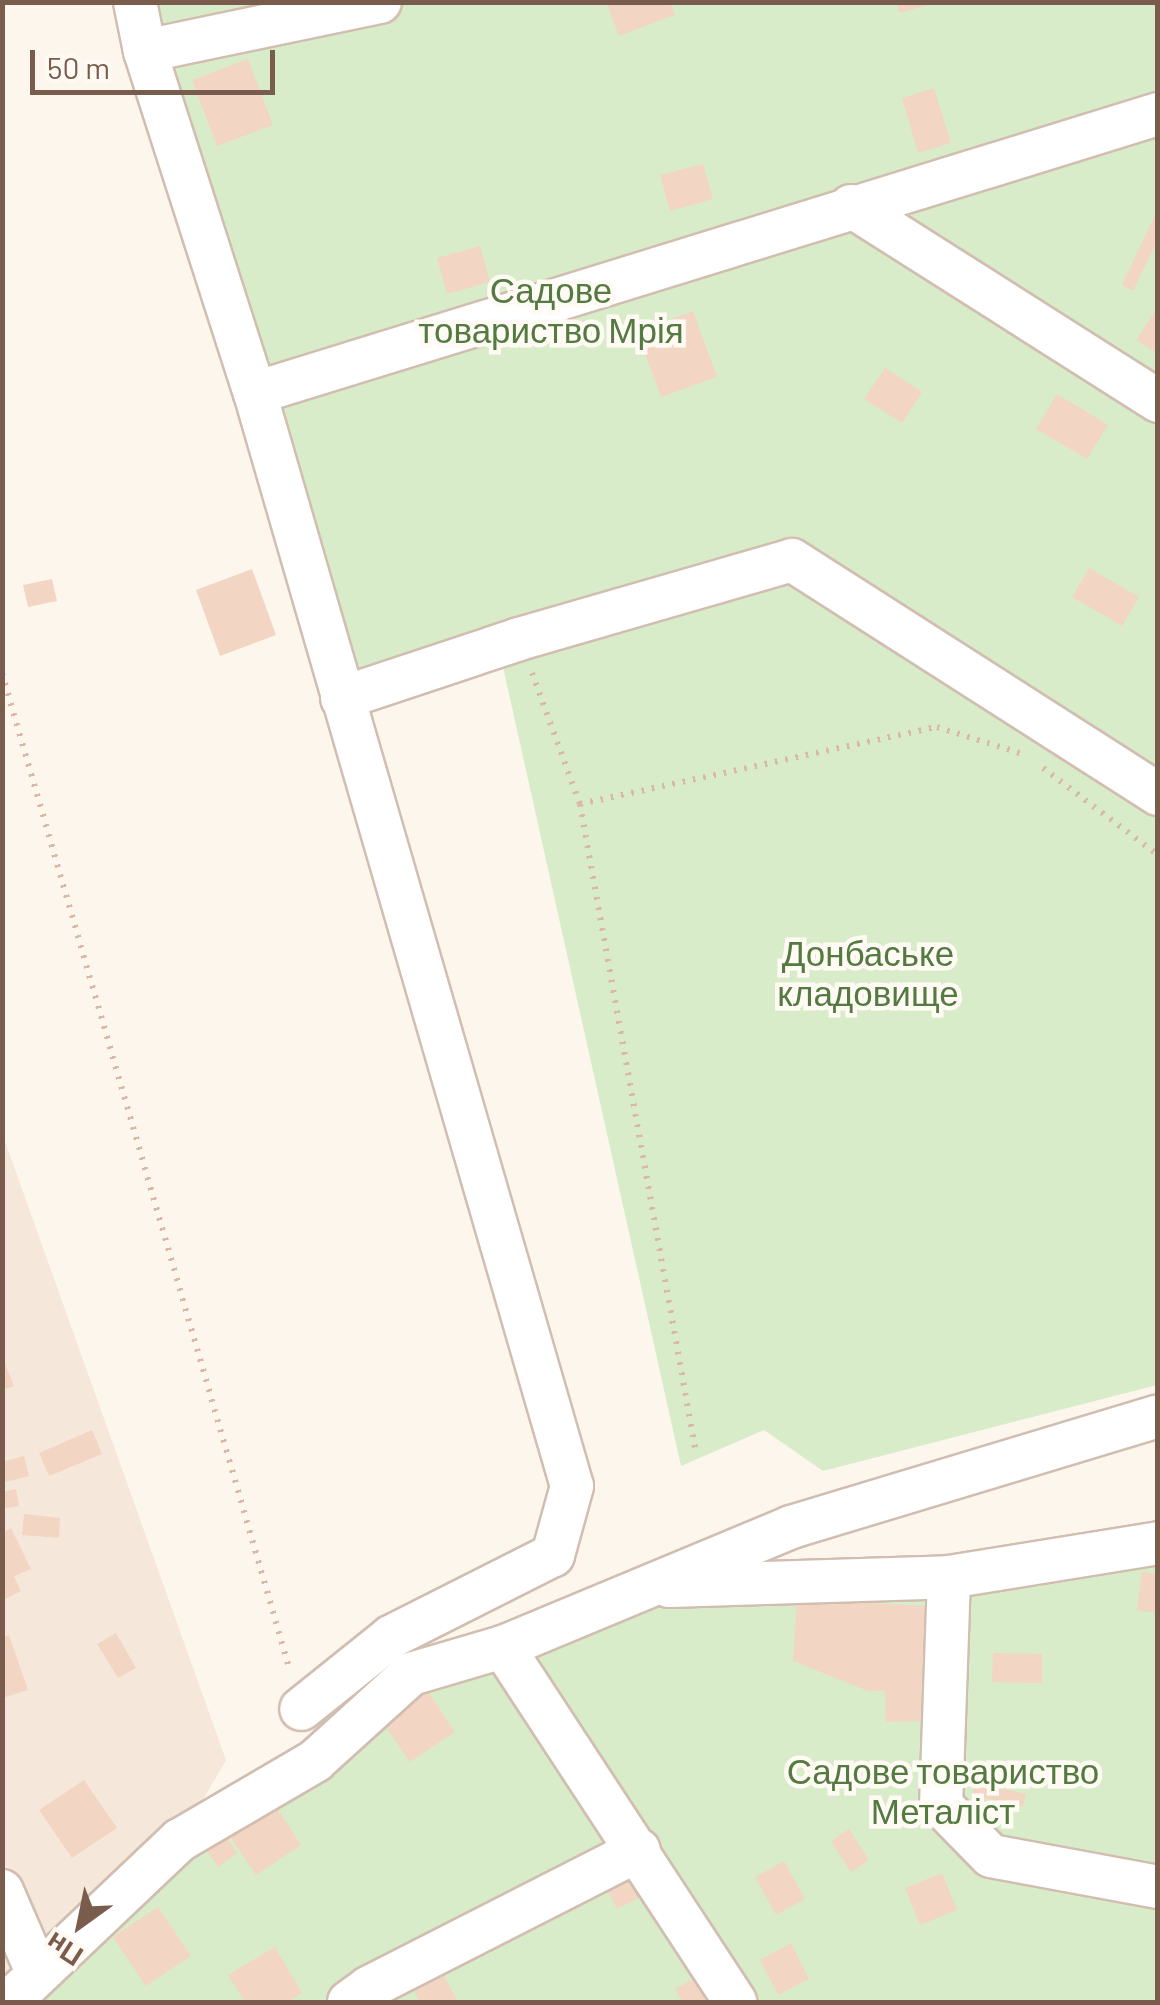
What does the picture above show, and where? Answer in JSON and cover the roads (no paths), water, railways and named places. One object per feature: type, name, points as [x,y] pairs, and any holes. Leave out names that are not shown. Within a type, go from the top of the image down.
[{"type":"street","points":[[134,2],[145,51],[255,394],[572,1486],[553,1554],[392,1637],[301,1709]]},
{"type":"street","points":[[145,51],[380,2]]},
{"type":"street","points":[[255,394],[851,206],[1158,114]]},
{"type":"street","points":[[851,206],[1158,402]]},
{"type":"street","points":[[342,698],[520,639],[792,560],[1158,794]]},
{"type":"street","points":[[23,1988],[180,1840],[316,1761],[411,1674],[502,1647],[791,1527],[1158,1416]]},
{"type":"street","points":[[638,1588],[949,1577],[1158,1544]]},
{"type":"street","points":[[949,1577],[941,1805],[991,1856],[1158,1887]]},
{"type":"street","points":[[502,1647],[639,1850],[735,2002]]},
{"type":"street","points":[[349,2002],[368,1988],[639,1850]]},
{"type":"street","points":[[2,1891],[23,1988]]},
{"type":"park label","name":"Садове товариство Мрія","points":[[551,309]]},
{"type":"park label","name":"Донбаське кладовище","points":[[868,972]]},
{"type":"park label","name":"Садове товариство Металіст","points":[[943,1790]]}]
